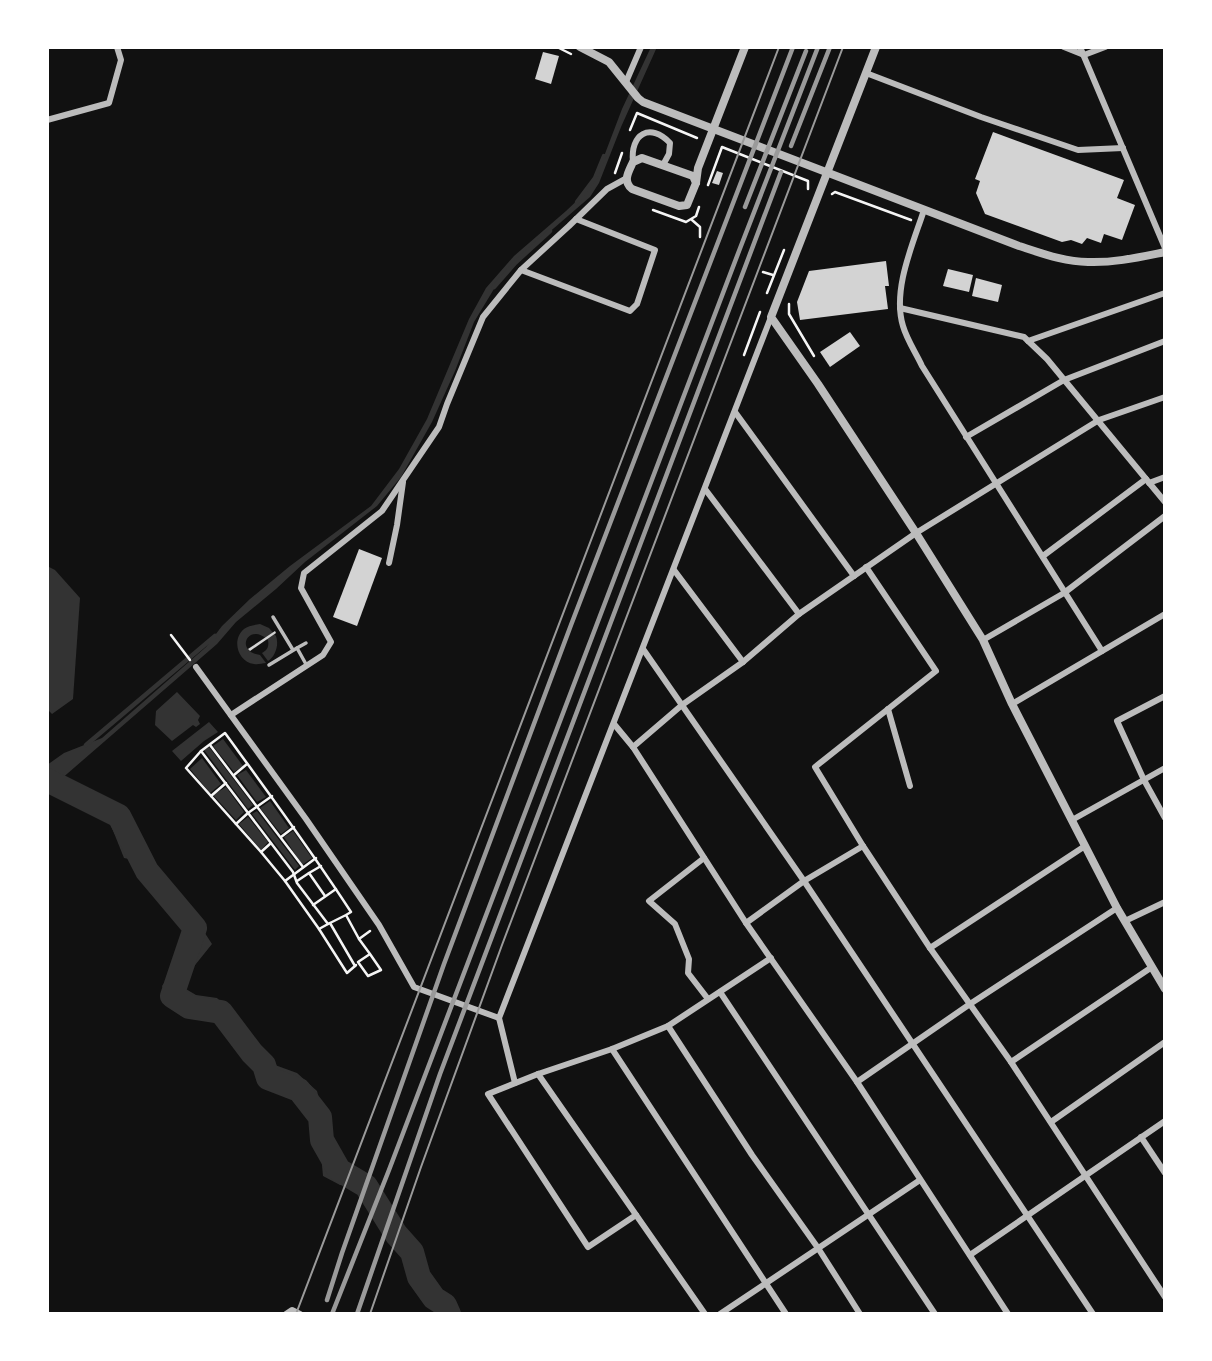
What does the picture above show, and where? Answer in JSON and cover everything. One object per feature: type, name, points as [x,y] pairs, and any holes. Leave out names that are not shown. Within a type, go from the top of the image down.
[{"type":"street","points":[[47,120],[109,103],[121,60],[117,47]]},
{"type":"street","points":[[580,47],[609,62],[643,102],[1019,246],[1045,255],[1088,262],[1139,258],[1165,250],[1080,47]]},
{"type":"street","points":[[626,82],[642,47]]},
{"type":"street","points":[[663,164],[669,154],[670,143],[653,132],[639,136],[627,178],[629,187],[679,206],[687,205],[696,183],[698,168],[745,47]]},
{"type":"street","points":[[515,1083],[499,1018],[876,47]]},
{"type":"street","points":[[1064,47],[1084,55],[1105,47]]},
{"type":"street","points":[[866,73],[1078,150],[1122,148]]},
{"type":"street","points":[[633,162],[642,158],[663,164],[695,177],[696,183]]},
{"type":"street","points":[[687,174],[698,168]]},
{"type":"street","points":[[232,715],[323,655],[331,642],[301,587],[304,573],[382,511],[439,427],[483,317],[521,270],[607,189],[627,178]]},
{"type":"street","points":[[924,209],[906,263],[901,290],[903,326],[922,366],[1102,651]]},
{"type":"street","points":[[521,270],[631,311],[637,304],[655,250],[576,219]]},
{"type":"street","points":[[1028,341],[1165,293]]},
{"type":"street","points":[[900,308],[1024,337],[1047,359],[1165,502]]},
{"type":"street","points":[[771,317],[818,384],[983,640],[1012,704],[1117,908],[1165,989]]},
{"type":"street","points":[[966,437],[1064,380],[1165,341]]},
{"type":"street","points":[[632,747],[682,705],[743,663],[799,614],[916,534],[1099,421],[1165,397]]},
{"type":"street","points":[[735,412],[854,576]]},
{"type":"street","points":[[389,563],[404,477]]},
{"type":"street","points":[[1043,556],[1147,481],[1165,477]]},
{"type":"street","points":[[705,489],[799,614]]},
{"type":"street","points":[[983,640],[1064,593],[1165,516]]},
{"type":"street","points":[[866,567],[936,671],[815,767],[930,948],[1011,1062],[1165,1297]]},
{"type":"street","points":[[674,570],[743,663]]},
{"type":"street","points":[[1012,704],[1165,614]]},
{"type":"street","points":[[643,649],[804,881],[1093,1314]]},
{"type":"street","points":[[196,667],[306,818],[379,925],[414,987],[499,1018]]},
{"type":"street","points":[[1165,696],[1117,721],[1143,780],[1165,818]]},
{"type":"street","points":[[888,709],[910,786]]},
{"type":"street","points":[[614,724],[632,747],[746,923],[857,1082],[1008,1314]]},
{"type":"street","points":[[1072,820],[1165,768]]},
{"type":"street","points":[[746,923],[804,881],[863,846]]},
{"type":"street","points":[[930,948],[1085,846]]},
{"type":"street","points":[[704,858],[649,901],[675,924],[689,959],[688,972],[708,999]]},
{"type":"street","points":[[1125,921],[1165,902]]},
{"type":"street","points":[[857,1082],[1117,908]]},
{"type":"street","points":[[636,1215],[588,1247],[488,1094],[668,1026],[771,958]]},
{"type":"street","points":[[1011,1062],[1152,967]]},
{"type":"street","points":[[720,992],[934,1314]]},
{"type":"street","points":[[668,1026],[860,1314]]},
{"type":"street","points":[[1051,1122],[1165,1042]]},
{"type":"street","points":[[612,1049],[786,1314]]},
{"type":"street","points":[[538,1074],[705,1314]]},
{"type":"street","points":[[970,1255],[1165,1121]]},
{"type":"street","points":[[1141,1137],[1165,1173]]},
{"type":"street","points":[[720,1314],[920,1180]]},
{"type":"street","points":[[286,1314],[292,1310],[300,1314]]},
{"type":"lane","points":[[273,617],[307,666]]},
{"type":"lane","points":[[270,665],[306,642]]},
{"type":"path","points":[[557,47],[582,59]]},
{"type":"path","points":[[631,107],[637,113]]},
{"type":"path","points":[[705,193],[722,147],[808,181],[808,192]]},
{"type":"path","points":[[831,194],[835,192],[912,221]]},
{"type":"path","points":[[649,208],[686,222],[696,216],[700,204]]},
{"type":"path","points":[[692,220],[700,227],[700,237]]},
{"type":"path","points":[[767,294],[788,239]]},
{"type":"path","points":[[763,272],[774,275]]},
{"type":"path","points":[[789,302],[789,314],[814,356]]},
{"type":"path","points":[[743,357],[762,307]]},
{"type":"path","points":[[171,635],[184,652]]},
{"type":"path","points":[[319,929],[351,912],[321,865],[225,733],[201,751],[186,768],[285,881],[347,972],[370,954]]},
{"type":"path","points":[[209,744],[303,867]]},
{"type":"path","points":[[201,751],[294,874],[296,881],[329,923],[355,966]]},
{"type":"path","points":[[234,775],[247,764]]},
{"type":"path","points":[[211,796],[226,783]]},
{"type":"path","points":[[236,824],[272,796]]},
{"type":"path","points":[[281,837],[294,827]]},
{"type":"path","points":[[261,852],[271,843]]},
{"type":"path","points":[[285,881],[316,858]]},
{"type":"path","points":[[296,881],[321,865]]},
{"type":"path","points":[[309,873],[325,897]]},
{"type":"path","points":[[313,905],[336,889]]},
{"type":"path","points":[[346,915],[381,970],[368,975],[358,962]]},
{"type":"path","points":[[359,939],[379,925]]},
{"type":"shaded area","points":[[651,47],[657,47],[599,183],[590,197],[517,260],[500,279],[474,322],[432,422],[401,477],[377,506],[305,562],[236,622],[217,644],[60,780],[108,803],[135,850],[148,858],[188,907],[212,944],[179,985],[196,995],[217,998],[242,1023],[264,1061],[297,1073],[317,1091],[329,1137],[333,1166],[360,1176],[360,1185],[340,1185],[323,1176],[314,1099],[289,1077],[252,1066],[232,1045],[230,1029],[213,1008],[204,1003],[179,1004],[167,996],[162,986],[195,941],[146,868],[124,858],[108,818],[88,805],[62,798],[47,789],[47,765],[64,753],[102,738],[206,647],[222,626],[250,599],[371,506],[399,469],[427,419],[469,319],[486,288],[514,256],[566,211],[595,180],[622,109]]},
{"type":"shaded area","points":[[47,566],[55,570],[80,598],[73,699],[52,714],[47,709]]},
{"type":"shaded area","points":[[260,624],[269,628],[276,636],[277,646],[268,661],[262,653],[268,648],[268,640],[261,635],[250,636],[247,639],[247,649],[260,655],[266,663],[256,664],[248,662],[240,655],[237,644],[244,629]]},
{"type":"shaded area","points":[[177,692],[200,716],[200,724],[196,727],[193,725],[172,741],[155,725],[156,711]]},
{"type":"shaded area","points":[[209,722],[218,732],[181,761],[172,751]]},
{"type":"shaded area","points":[[223,739],[243,766],[234,772],[213,746]]},
{"type":"shaded area","points":[[209,747],[253,805],[248,809],[204,750]]},
{"type":"shaded area","points":[[202,758],[221,784],[210,793],[190,769]]},
{"type":"shaded area","points":[[246,770],[266,797],[257,802],[237,775]]},
{"type":"shaded area","points":[[226,787],[244,812],[236,820],[213,795]]},
{"type":"shaded area","points":[[270,801],[289,828],[281,834],[260,808]]},
{"type":"shaded area","points":[[257,811],[299,866],[295,870],[252,814]]},
{"type":"shaded area","points":[[248,817],[268,842],[261,850],[239,824]]},
{"type":"shaded area","points":[[293,831],[312,858],[302,865],[284,837]]},
{"type":"building","points":[[543,52],[559,56],[551,84],[535,79]]},
{"type":"building","points":[[993,132],[1124,180],[1117,198],[1135,205],[1122,240],[1104,234],[1101,243],[1087,238],[1082,244],[1071,240],[1062,242],[985,214],[976,193],[980,181],[975,179]]},
{"type":"building","points":[[717,171],[723,173],[719,185],[712,183]]},
{"type":"building","points":[[886,261],[888,309],[800,320],[797,302],[809,271]]},
{"type":"building","points":[[948,269],[973,275],[969,292],[943,286]]},
{"type":"building","points":[[976,278],[1002,285],[998,302],[972,296]]},
{"type":"building","points":[[850,332],[860,346],[830,367],[820,352]]},
{"type":"building","points":[[359,549],[382,558],[357,626],[333,617]]},
{"type":"building","points":[[275,631],[276,633],[250,651],[248,649]]},
{"type":"waterway","points":[[577,202],[595,178],[604,156]]},
{"type":"waterway","points":[[494,287],[515,263],[550,231]]},
{"type":"waterway","points":[[86,745],[215,636]]},
{"type":"waterway","points":[[47,780],[119,816],[147,871],[195,928],[172,996],[189,1007],[221,1012],[264,1065],[268,1078],[299,1090],[320,1117],[322,1140],[339,1170],[366,1186],[396,1234],[412,1252],[419,1277],[434,1298],[445,1305],[449,1314]]},
{"type":"tram line","points":[[296,1314],[779,47]]},
{"type":"tram line","points":[[370,1314],[502,945],[843,47]]},
{"type":"railway","points":[[327,1300],[444,964],[793,47]]},
{"type":"railway","points":[[332,1314],[818,47]]},
{"type":"railway","points":[[791,146],[830,47]]},
{"type":"railway","points":[[745,207],[806,51]]},
{"type":"railway","points":[[357,1314],[440,1074],[781,172]]}]
